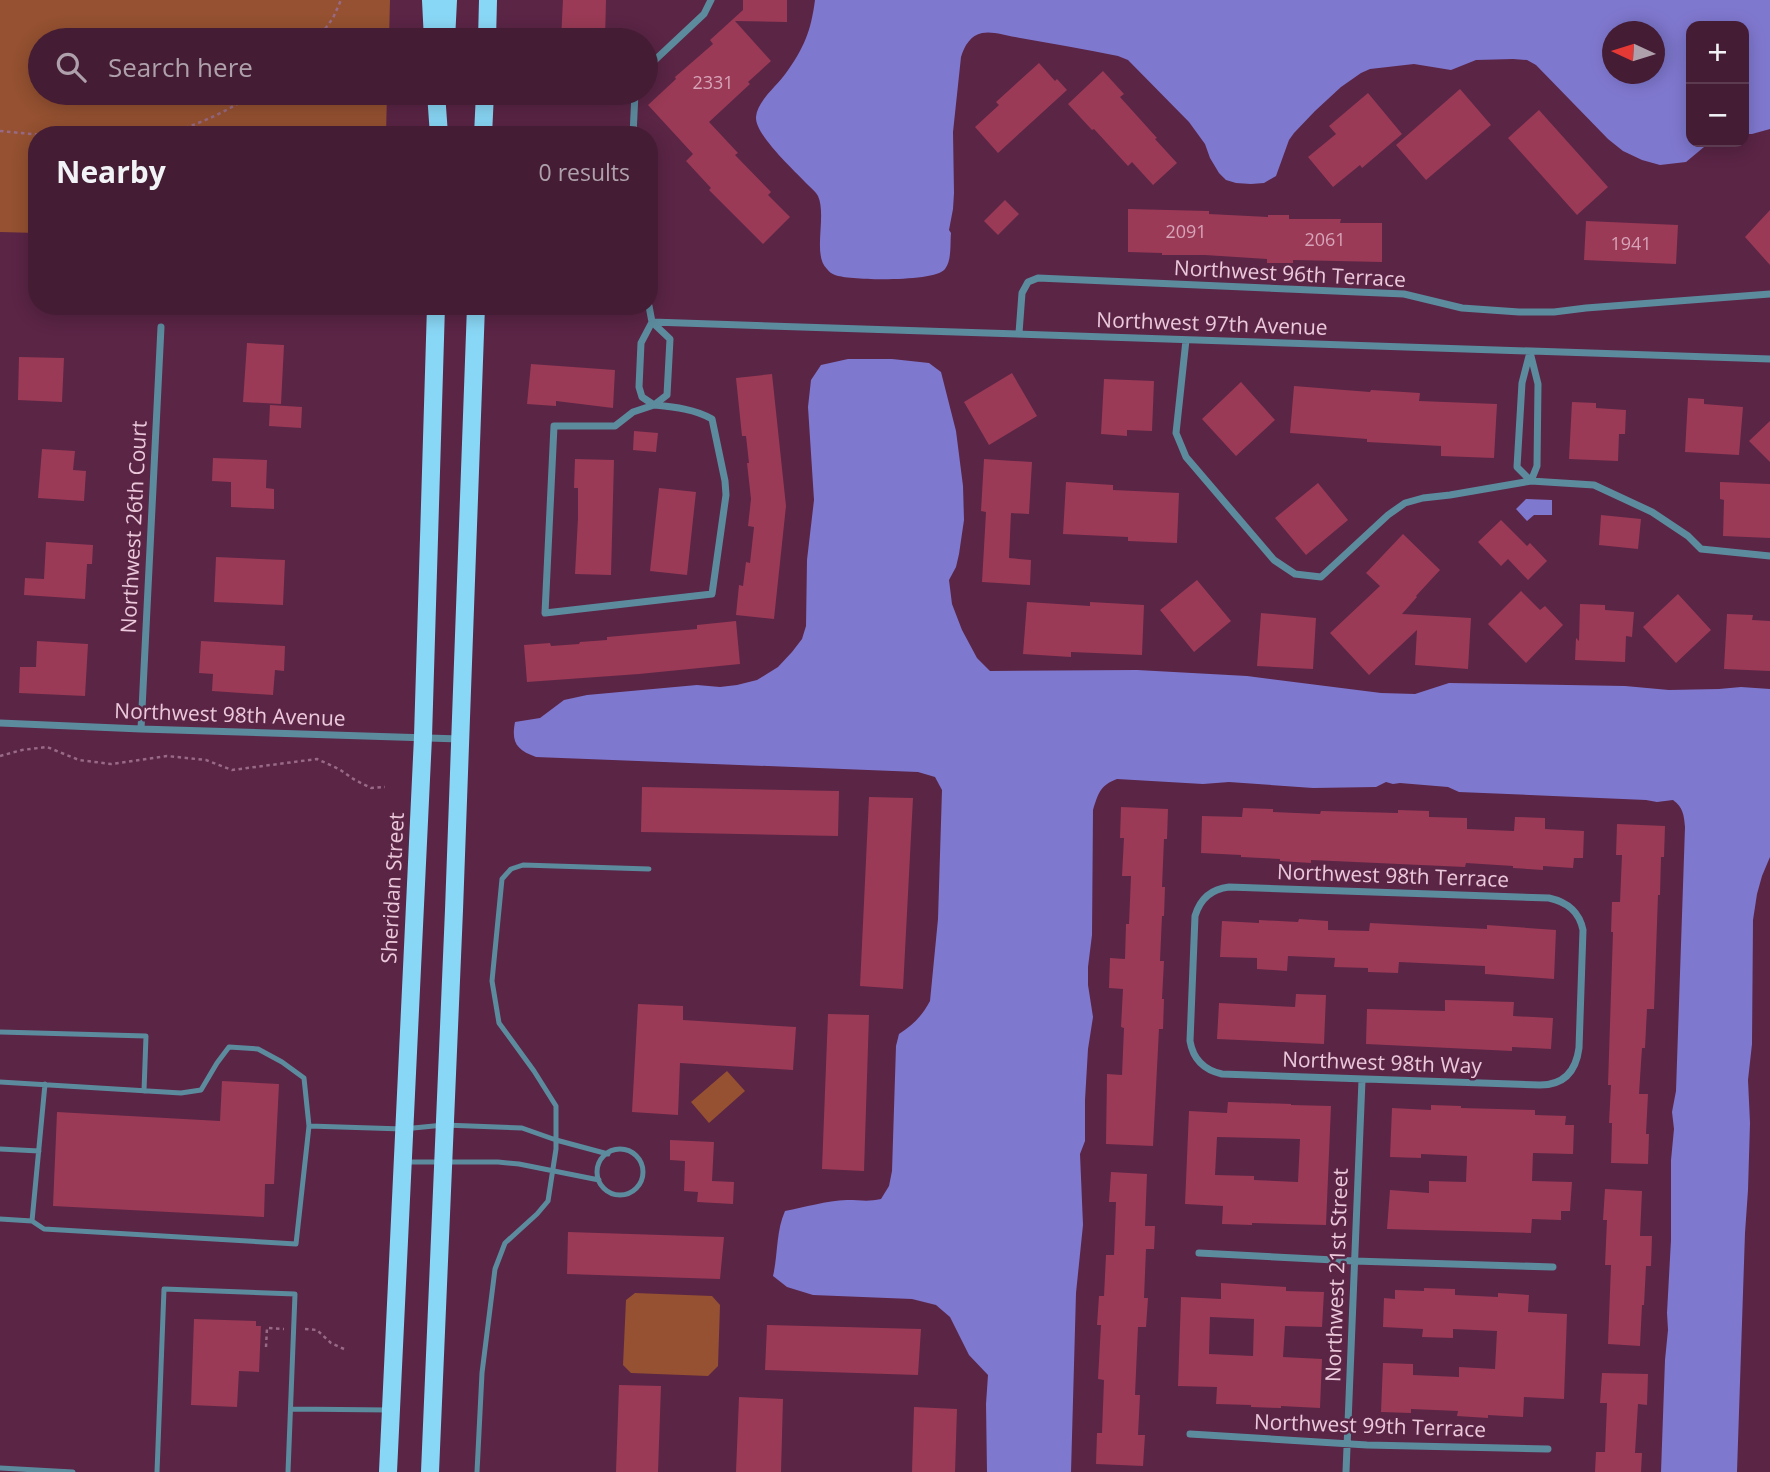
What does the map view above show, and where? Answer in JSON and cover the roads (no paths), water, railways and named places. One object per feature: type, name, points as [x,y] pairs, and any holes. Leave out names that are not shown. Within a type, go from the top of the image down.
[{"type":"main road","points":[[431,0],[432,28]]},
{"type":"main road","points":[[447,28],[448,0]]},
{"type":"main road","points":[[487,28],[488,0]]},
{"type":"main road","points":[[437,105],[439,126]]},
{"type":"main road","points":[[441,126],[443,105]]},
{"type":"main road","points":[[483,126],[484,105]]},
{"type":"main road","name":"Sheridan Street","points":[[388,1472],[423,737],[436,315]]},
{"type":"main road","points":[[430,1472],[476,315]]},
{"type":"street","points":[[658,57],[704,14],[711,0]]},
{"type":"street","points":[[633,126],[634,105]]},
{"type":"street","name":"Northwest 96th Terrace","points":[[1018,333],[1022,293],[1028,282],[1038,278],[1404,294],[1462,308],[1519,312],[1554,312],[1770,293]]},
{"type":"street","points":[[651,315],[652,322],[670,338],[667,395],[654,405],[633,412],[615,426],[554,426],[545,613],[712,594],[726,495],[712,419],[675,407],[654,405],[642,397],[639,387],[641,342],[652,322]]},
{"type":"street","name":"Northwest 97th Avenue","points":[[652,322],[1770,359]]},
{"type":"street","name":"Northwest 26th Court","points":[[141,729],[160,327]]},
{"type":"street","points":[[1186,341],[1177,433],[1186,457],[1274,560],[1295,574],[1321,577],[1388,515],[1405,503],[1531,481],[1594,485],[1652,512],[1688,536],[1701,549],[1770,556]]},
{"type":"street","points":[[1530,352],[1522,383],[1517,467],[1531,481]]},
{"type":"street","points":[[1530,352],[1538,384],[1536,466],[1531,481]]},
{"type":"street","name":"Northwest 98th Avenue","points":[[0,723],[460,738]]},
{"type":"street","name":"Northwest 98th Terrace","points":[[1198,1061],[1190,1041],[1194,924],[1197,910],[1205,897],[1218,889],[1229,887],[1549,898],[1566,904],[1577,914],[1583,937],[1579,1048],[1574,1066],[1567,1077]]},
{"type":"street","name":"Northwest 98th Way","points":[[1198,1061],[1208,1069],[1222,1073],[1362,1080],[1540,1085],[1558,1083],[1567,1077]]},
{"type":"street","name":"Northwest 21st Street","points":[[1346,1472],[1362,1080]]},
{"type":"street","points":[[1199,1253],[1553,1267]]},
{"type":"street","name":"Northwest 99th Terrace","points":[[1190,1434],[1348,1444],[1548,1450]]},
{"type":"lane","points":[[477,1472],[482,1373],[495,1269],[505,1243],[537,1214],[548,1200],[556,1140],[556,1106],[499,1023],[492,981],[502,879],[511,870],[523,865],[649,869]]},
{"type":"lane","points":[[0,1032],[146,1036],[144,1091]]},
{"type":"lane","points":[[0,1082],[181,1093],[201,1090],[229,1047],[258,1049],[304,1078],[309,1126],[296,1244],[44,1229],[32,1221],[0,1219]]},
{"type":"lane","points":[[32,1221],[45,1084]]},
{"type":"lane","points":[[309,1126],[404,1129],[444,1125],[522,1128],[607,1154]]},
{"type":"lane","points":[[0,1149],[40,1151]]},
{"type":"lane","points":[[617,1150],[632,1152],[641,1162],[642,1180],[631,1193],[617,1195],[608,1192],[599,1180],[600,1162],[607,1154],[617,1150]]},
{"type":"lane","points":[[402,1162],[498,1162],[599,1180]]},
{"type":"lane","points":[[157,1472],[164,1289],[295,1294],[288,1472]]},
{"type":"lane","points":[[291,1409],[391,1410]]},
{"type":"lane","points":[[0,1468],[73,1472]]}]
